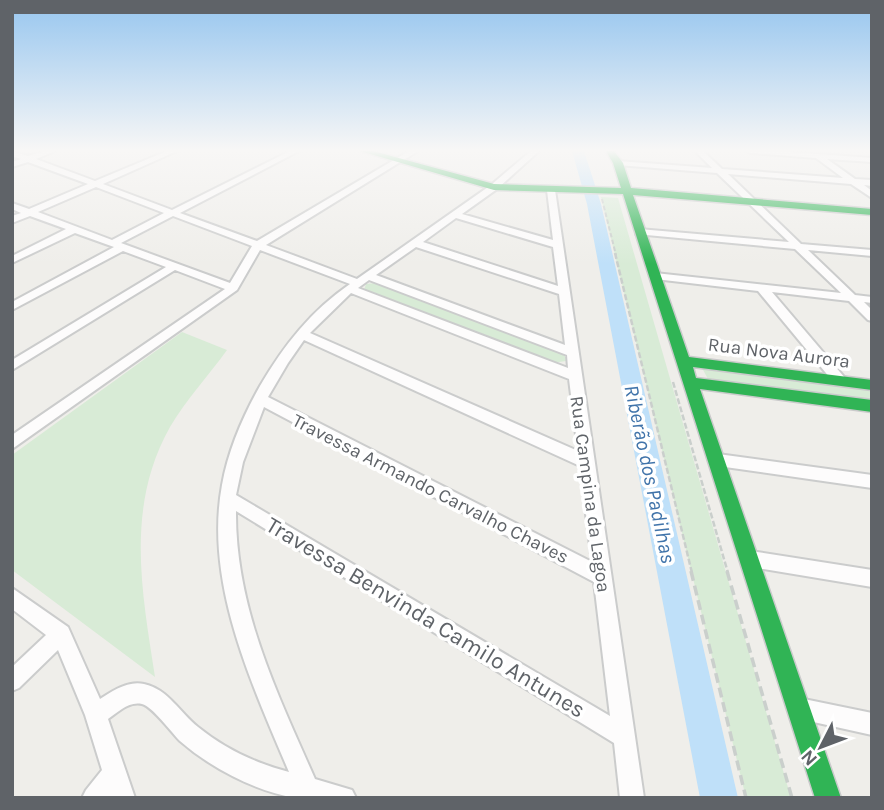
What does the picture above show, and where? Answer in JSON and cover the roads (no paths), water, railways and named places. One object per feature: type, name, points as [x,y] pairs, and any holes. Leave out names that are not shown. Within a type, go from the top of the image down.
[{"type":"main road","points":[[528,189],[872,212]]},
{"type":"main road","points":[[630,189],[639,232],[655,276],[676,366],[690,382],[718,460],[828,798]]},
{"type":"main road","name":"Rua Nova Aurora","points":[[676,366],[872,385]]},
{"type":"main road","points":[[690,382],[872,406]]},
{"type":"street","points":[[12,220],[83,189]]},
{"type":"street","points":[[107,189],[359,283],[572,352]]},
{"type":"street","points":[[12,307],[170,212],[218,189]]},
{"type":"street","points":[[12,443],[233,288],[258,245],[351,189]]},
{"type":"street","points":[[307,788],[254,664],[244,628],[231,559],[228,498],[239,448],[260,400],[284,356],[301,334],[359,283],[491,189]]},
{"type":"street","points":[[737,189],[872,317]]},
{"type":"street","name":"Rua Campina da Lagoa","points":[[551,190],[632,798]]},
{"type":"street","points":[[12,206],[233,288]]},
{"type":"street","points":[[455,215],[558,245]]},
{"type":"street","points":[[12,260],[74,229]]},
{"type":"street","points":[[639,232],[872,253]]},
{"type":"street","points":[[415,243],[564,292]]},
{"type":"street","points":[[12,366],[174,266]]},
{"type":"street","points":[[655,276],[872,300]]},
{"type":"street","points":[[359,283],[575,376]]},
{"type":"street","points":[[762,288],[840,381]]},
{"type":"street","points":[[301,334],[587,462]]},
{"type":"street","name":"Travessa Armando Carvalho Chaves","points":[[260,400],[602,577]]},
{"type":"street","points":[[718,460],[872,482]]},
{"type":"street","name":"Travessa Benvinda Camilo Antunes","points":[[228,498],[623,736]]},
{"type":"street","points":[[751,559],[872,579]]},
{"type":"street","points":[[12,597],[61,634],[96,715],[123,798]]},
{"type":"street","points":[[12,681],[61,634]]},
{"type":"street","points":[[96,715],[136,692],[145,694],[155,699],[177,723],[220,756],[263,776],[344,798]]},
{"type":"street","points":[[799,709],[872,724]]},
{"type":"street","points":[[94,798],[116,771]]},
{"type":"waterway","name":"Riberão dos Padilhas","points":[[589,189],[719,798]]}]
